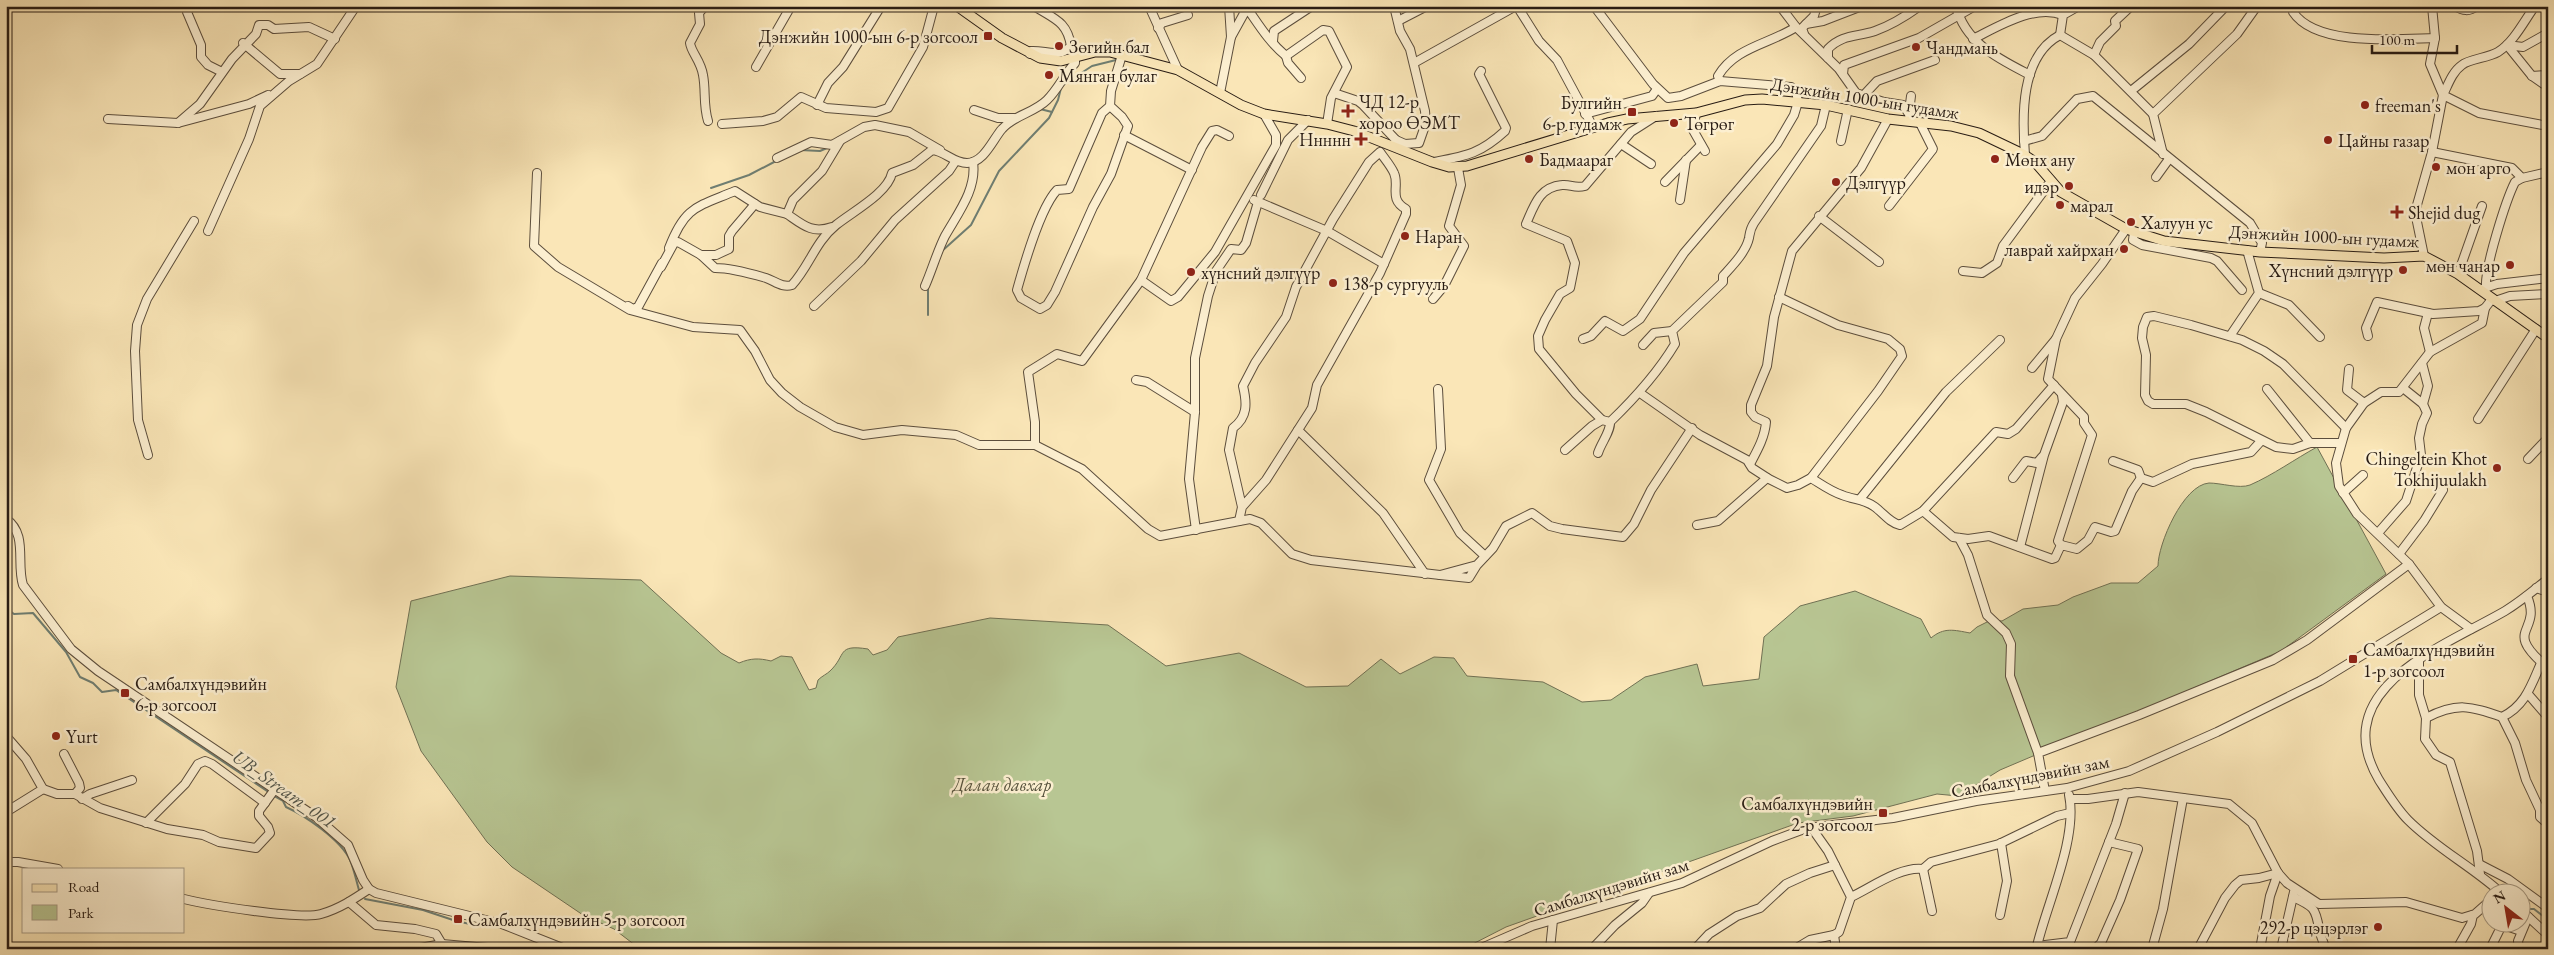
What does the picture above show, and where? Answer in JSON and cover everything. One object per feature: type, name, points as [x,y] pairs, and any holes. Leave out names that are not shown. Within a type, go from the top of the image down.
[{"type":"main road","name":"Дэнжийн 1000-ын гудамж","points":[[957,6],[1030,54],[1052,60],[1075,58],[1095,52],[1110,52],[1122,55],[1178,70],[1264,114],[1308,120],[1354,131],[1392,144],[1432,162],[1458,168],[1592,127],[1627,119],[1696,113],[1754,99],[1826,105],[1888,119],[1910,118],[1920,123],[1951,126],[1979,133],[2025,156],[2035,162],[2061,192],[2130,230],[2177,243],[2260,252],[2384,258],[2424,256],[2483,289],[2493,300],[2548,338]]},
{"type":"street","points":[[187,6],[187,12],[201,45],[201,57],[208,65],[222,72]]},
{"type":"street","points":[[208,231],[249,139],[260,106],[274,93],[317,64],[356,6]]},
{"type":"street","points":[[705,6],[699,13],[700,24],[690,43],[699,60],[703,75],[704,102],[708,121]]},
{"type":"street","points":[[756,67],[791,6]]},
{"type":"street","points":[[817,105],[828,83],[843,67],[881,6]]},
{"type":"street","points":[[722,124],[764,121],[777,117],[801,97],[817,105],[876,112],[888,108],[923,47],[934,6]]},
{"type":"street","points":[[1030,54],[1031,51],[1039,51],[1055,54],[1071,46],[1068,32],[1064,26],[1034,6]]},
{"type":"street","points":[[1149,6],[1178,70]]},
{"type":"street","points":[[1220,93],[1231,37],[1229,6]]},
{"type":"street","points":[[1273,41],[1274,31],[1312,6]]},
{"type":"street","points":[[1239,521],[1242,507],[1229,450],[1233,428],[1241,422],[1248,404],[1243,386],[1286,317],[1296,287],[1369,162],[1392,144],[1419,143],[1426,123],[1414,64],[1394,6]]},
{"type":"street","points":[[1398,21],[1426,6]]},
{"type":"street","points":[[1414,64],[1516,6],[1539,41],[1557,60],[1592,127]]},
{"type":"street","points":[[1583,340],[1591,336],[1605,322],[1610,322],[1623,331],[1640,319],[1684,253],[1777,144],[1794,115],[1798,102],[1796,91],[1791,88],[1720,81],[1681,96],[1668,98],[1657,89],[1594,6]]},
{"type":"street","points":[[1780,6],[1796,27],[1843,74],[1856,93],[1903,105],[1910,118]]},
{"type":"street","points":[[1806,24],[1823,21],[1862,6]]},
{"type":"street","points":[[1828,58],[1828,49],[1836,40],[1873,32],[1893,24],[1920,6]]},
{"type":"street","points":[[1957,10],[1975,6]]},
{"type":"street","points":[[2063,15],[2079,6]]},
{"type":"street","points":[[2094,55],[2100,42],[2116,26],[2115,21],[2131,6]]},
{"type":"street","points":[[2131,91],[2189,44],[2226,6]]},
{"type":"street","points":[[2153,114],[2237,34],[2256,6]]},
{"type":"street","points":[[2295,6],[2293,12],[2296,16],[2319,31],[2377,40],[2435,38]]},
{"type":"street","points":[[2432,6],[2435,38],[2430,64],[2443,95],[2479,113],[2548,126]]},
{"type":"street","points":[[2455,6],[2462,10],[2470,10],[2476,6]]},
{"type":"street","points":[[2424,256],[2415,212],[2432,152],[2443,95],[2452,77],[2462,64],[2484,59],[2507,44],[2535,6]]},
{"type":"street","points":[[1231,37],[1247,7]]},
{"type":"street","points":[[1247,7],[1262,32],[1269,36],[1286,56],[1288,63],[1301,78]]},
{"type":"street","points":[[1804,34],[1802,28],[1814,16],[1816,9]]},
{"type":"street","points":[[1843,74],[1844,65],[1918,38],[1956,19],[1957,10]]},
{"type":"street","points":[[1957,10],[1973,40],[2005,62],[2030,75]]},
{"type":"street","points":[[1973,40],[2015,19],[2051,10],[2063,15]]},
{"type":"street","points":[[1158,28],[1162,23],[1188,15]]},
{"type":"street","points":[[2060,35],[2063,15]]},
{"type":"street","points":[[178,123],[200,104],[243,44],[256,34],[259,26],[268,25],[274,29],[309,27],[335,39]]},
{"type":"street","points":[[1720,81],[1718,76],[1737,55],[1756,45],[1780,37],[1796,27]]},
{"type":"street","points":[[1286,56],[1323,30],[1327,30],[1346,67],[1334,93],[1327,124]]},
{"type":"street","points":[[2507,44],[2523,48],[2548,33]]},
{"type":"street","points":[[2060,35],[2094,55],[2153,114],[2166,156],[2156,177]]},
{"type":"street","points":[[2025,156],[2024,119],[2030,75],[2038,56],[2050,41],[2060,35]]},
{"type":"street","points":[[243,44],[280,74],[302,74]]},
{"type":"street","points":[[2507,44],[2532,76],[2548,87]]},
{"type":"street","points":[[1110,106],[1122,117],[1128,126],[1111,174],[1056,292],[1046,305],[1040,309],[1021,298],[1017,290],[1023,266],[1050,200],[1057,190],[1069,189],[1102,113],[1110,106],[1111,91],[1122,55]]},
{"type":"street","points":[[777,158],[811,142],[832,144],[864,127],[875,125],[909,132],[934,144],[941,152],[955,162],[973,162],[990,150],[1001,130],[1014,118],[1045,102],[1074,63],[1075,58]]},
{"type":"street","points":[[1863,96],[1877,81],[1935,60]]},
{"type":"street","points":[[1432,162],[1466,157],[1482,150],[1505,131],[1506,128],[1479,74],[1481,71]]},
{"type":"street","points":[[2532,76],[2548,75]]},
{"type":"street","points":[[1585,114],[1652,96],[1657,89]]},
{"type":"street","points":[[108,119],[178,123],[249,104],[274,93]]},
{"type":"street","points":[[1334,93],[1363,105],[1392,144]]},
{"type":"street","points":[[1910,118],[1911,96]]},
{"type":"street","points":[[2024,141],[2042,136],[2077,99],[2093,96],[2129,123],[2166,156],[2250,223],[2262,243],[2260,252]]},
{"type":"street","points":[[1643,345],[1654,333],[1672,331],[1723,282],[1723,276],[1738,259],[1749,238],[1748,232],[1821,126],[1826,105]]},
{"type":"street","points":[[1841,141],[1848,109]]},
{"type":"street","points":[[974,110],[998,118],[1014,118]]},
{"type":"street","points":[[1665,182],[1686,160],[1703,148],[1693,130],[1696,113]]},
{"type":"street","points":[[1141,280],[1171,301],[1178,297],[1215,252],[1248,198],[1276,145],[1276,135],[1264,114]]},
{"type":"street","points":[[1598,453],[1600,443],[1611,426],[1576,394],[1538,349],[1538,336],[1560,294],[1570,288],[1575,263],[1567,242],[1526,224],[1537,200],[1546,190],[1564,184],[1575,189],[1585,186],[1632,132],[1656,116]]},
{"type":"street","points":[[1750,464],[1759,448],[1766,422],[1754,417],[1750,412],[1766,366],[1779,297],[1792,251],[1819,216],[1861,168],[1888,119]]},
{"type":"street","points":[[1196,530],[1189,479],[1194,412],[1195,358],[1208,296],[1216,271],[1231,248],[1241,250],[1246,243],[1260,198],[1288,140],[1308,120]]},
{"type":"street","points":[[1889,206],[1933,149],[1920,123]]},
{"type":"street","points":[[1034,444],[1035,422],[1028,372],[1057,354],[1082,361],[1141,280],[1212,131],[1217,130],[1229,136]]},
{"type":"street","points":[[1124,135],[1192,170]]},
{"type":"street","points":[[787,214],[793,200],[822,170],[841,140]]},
{"type":"street","points":[[1621,144],[1651,164]]},
{"type":"street","points":[[623,306],[633,309],[638,306],[674,243],[678,242],[701,255],[715,268],[728,268],[768,279],[784,286],[790,286],[805,270],[810,256],[834,227],[888,185],[892,173],[913,165],[932,150],[941,152]]},
{"type":"street","points":[[1242,507],[1266,480],[1312,408],[1317,385],[1384,264],[1406,214],[1406,209],[1399,206],[1397,200],[1395,174],[1380,152]]},
{"type":"street","points":[[2432,152],[2512,168],[2522,178]]},
{"type":"street","points":[[1680,200],[1686,160]]},
{"type":"street","points":[[814,306],[861,261],[895,220],[928,191],[955,162]]},
{"type":"street","points":[[925,286],[945,236],[960,215],[974,174],[973,162]]},
{"type":"street","points":[[1433,299],[1444,286],[1464,246],[1449,226],[1460,185],[1458,168]]},
{"type":"street","points":[[2483,289],[2507,200],[2515,182],[2522,178],[2548,172]]},
{"type":"street","points":[[537,173],[534,246],[558,267],[623,306],[663,320],[693,327],[740,330],[770,380],[782,393],[800,407],[835,427],[863,435],[902,430],[956,435],[979,445],[1034,444],[1082,469],[1129,513],[1160,536],[1250,519],[1261,523],[1292,554],[1311,560],[1403,569],[1440,575],[1477,565],[1506,526],[1532,513],[1550,526],[1623,537],[1634,524],[1652,490],[1692,428]]},
{"type":"street","points":[[1963,271],[1982,273],[1997,263],[2003,246],[2051,181]]},
{"type":"street","points":[[661,267],[683,220],[695,207],[735,191],[755,204],[787,214],[804,226],[819,231],[834,227]]},
{"type":"street","points":[[1248,198],[1260,198],[1327,231],[1384,264]]},
{"type":"street","points":[[701,255],[716,255],[729,249],[729,236],[755,204]]},
{"type":"street","points":[[2458,274],[2482,206]]},
{"type":"street","points":[[1819,216],[1879,262]]},
{"type":"street","points":[[148,455],[138,420],[135,351],[137,325],[147,300],[194,221]]},
{"type":"street","points":[[2130,230],[2133,240],[2142,245],[2217,261],[2242,290]]},
{"type":"street","points":[[2130,230],[2075,298],[2056,339],[2048,379],[2084,417],[2084,423],[2092,435],[2058,541],[2061,545],[2077,549],[2088,540],[2095,527],[2111,532],[2115,531],[2132,492],[2141,478]]},
{"type":"street","points":[[2230,336],[2259,293],[2247,250]]},
{"type":"street","points":[[2483,289],[2497,284],[2548,278]]},
{"type":"street","points":[[2259,293],[2290,305],[2320,337]]},
{"type":"street","points":[[2471,629],[2441,607],[2409,564],[2357,514],[2343,493],[2336,471],[2340,443],[2346,428],[2364,403],[2380,392],[2395,393],[2403,388],[2430,352],[2480,324],[2485,308],[2493,300],[2510,296],[2548,294]]},
{"type":"street","points":[[1640,393],[1750,464],[1767,478],[1787,488],[1811,478],[1878,391],[1902,356],[1900,349],[1888,339],[1838,325],[1779,297]]},
{"type":"street","points":[[2368,336],[2366,328],[2377,302],[2428,313],[2474,311],[2485,308]]},
{"type":"street","points":[[2428,313],[2424,328],[2430,352]]},
{"type":"street","points":[[2340,443],[2310,443],[2293,449],[2285,449],[2262,441],[2206,412],[2186,404],[2153,404],[2148,401],[2145,395],[2146,356],[2142,338],[2143,327],[2147,317],[2154,316],[2230,336],[2256,347],[2278,360],[2346,428]]},
{"type":"street","points":[[2478,419],[2536,329]]},
{"type":"street","points":[[1565,450],[1606,421],[1640,393],[1660,369],[1675,344],[1672,331]]},
{"type":"street","points":[[2032,368],[2056,339]]},
{"type":"street","points":[[1860,499],[1946,392],[2000,340]]},
{"type":"street","points":[[2422,364],[2428,386],[2423,404]]},
{"type":"street","points":[[2349,369],[2347,390],[2364,403]]},
{"type":"street","points":[[1136,380],[1147,382],[1194,412]]},
{"type":"street","points":[[1811,478],[1830,490],[1860,499],[1874,506],[1895,524],[1900,525],[1923,511],[1996,432],[2008,434],[2016,429],[2054,385]]},
{"type":"street","points":[[2378,534],[2406,501],[2421,455],[2419,438],[2422,424],[2427,414],[2423,404],[2403,388]]},
{"type":"street","points":[[1438,389],[1441,449],[1429,480],[1460,533],[1485,556]]},
{"type":"street","points":[[2267,389],[2310,443]]},
{"type":"street","points":[[2020,547],[2044,455],[2063,402],[2062,395]]},
{"type":"street","points":[[1298,430],[1383,513],[1425,574]]},
{"type":"street","points":[[2528,458],[2548,438]]},
{"type":"street","points":[[2141,478],[2153,482],[2192,464],[2251,452],[2262,441]]},
{"type":"street","points":[[2013,478],[2026,462],[2037,463],[2044,455]]},
{"type":"street","points":[[2113,461],[2138,470],[2141,478]]},
{"type":"street","points":[[2343,493],[2363,475]]},
{"type":"street","points":[[1697,525],[1718,521],[1767,478]]},
{"type":"street","points":[[2399,554],[2424,521],[2443,490]]},
{"type":"street","points":[[1923,511],[1953,537],[1968,540],[1989,536],[2052,559],[2055,558],[2061,545]]},
{"type":"street","points":[[6,519],[14,526],[18,535],[20,577],[23,584],[71,650],[105,676],[273,792],[316,817],[348,845],[369,889],[376,893],[511,927],[565,949]]},
{"type":"street","points":[[1959,538],[1968,555],[1987,614],[2006,633],[2011,644],[2010,676],[2038,753],[2045,791]]},
{"type":"street","points":[[2038,753],[2139,715],[2273,660],[2307,640],[2409,564]]},
{"type":"street","points":[[2488,882],[2480,874],[2433,843],[2407,820],[2385,789],[2369,761],[2367,732],[2377,698],[2388,683],[2419,659],[2508,609],[2548,579]]},
{"type":"street","points":[[2536,588],[2548,592]]},
{"type":"street","points":[[2426,718],[2457,706],[2474,708],[2502,717],[2514,711],[2528,694],[2544,666],[2524,643],[2524,633],[2532,612],[2527,596]]},
{"type":"street","name":"Самбалхүндэвийн зам","points":[[1479,949],[1553,920],[1690,880],[1772,841],[1811,827],[1893,818],[1960,804],[2067,788],[2129,771],[2256,714],[2351,664],[2441,607]]},
{"type":"street","points":[[2419,659],[2419,695],[2426,718],[2424,739],[2436,755],[2450,762],[2477,851],[2480,874]]},
{"type":"street","points":[[2528,694],[2548,716]]},
{"type":"street","points":[[2502,717],[2515,743],[2526,780],[2540,810],[2540,817],[2548,824]]},
{"type":"street","points":[[6,736],[26,759],[43,789],[57,794],[79,796],[90,794],[132,780]]},
{"type":"street","points":[[64,754],[79,783],[79,796]]},
{"type":"street","points":[[146,823],[185,784],[198,764],[202,762],[212,764],[265,803]]},
{"type":"street","points":[[2067,788],[2070,800],[2070,813],[2065,851],[2036,947],[2070,942],[2109,842],[2125,793]]},
{"type":"street","points":[[6,812],[43,789]]},
{"type":"street","points":[[79,796],[100,808],[146,823],[167,829],[203,834],[219,842],[256,848],[270,833],[268,827],[259,816],[273,792]]},
{"type":"street","points":[[2070,800],[2148,792],[2224,802],[2238,810],[2256,830],[2278,873],[2318,917],[2319,932],[2325,949]]},
{"type":"street","points":[[2152,949],[2163,909],[2183,798]]},
{"type":"street","points":[[2540,810],[2548,804]]},
{"type":"street","points":[[1851,897],[1888,879],[1896,873],[1913,868],[1923,869],[1931,862],[2001,843],[2057,816],[2070,813]]},
{"type":"street","points":[[1811,827],[1835,865],[1851,897],[1842,924],[1834,935],[1836,949]]},
{"type":"street","points":[[2095,949],[2101,943],[2120,900],[2138,849],[2109,842]]},
{"type":"street","points":[[2000,915],[2007,881],[2001,843]]},
{"type":"street","points":[[6,862],[18,862],[52,868]]},
{"type":"street","points":[[2479,864],[2508,879],[2548,908]]},
{"type":"street","points":[[1696,949],[1709,934],[1737,916],[1760,908],[1786,884],[1810,873],[1835,865]]},
{"type":"street","points":[[1923,869],[1932,911]]},
{"type":"street","points":[[2198,949],[2225,898],[2235,885],[2241,880],[2260,878],[2278,873]]},
{"type":"street","points":[[2260,949],[2270,896],[2278,873]]},
{"type":"street","points":[[185,899],[278,913],[320,915],[349,902],[369,889]]},
{"type":"street","points":[[2294,892],[2320,904],[2397,901],[2419,905],[2456,918],[2473,915],[2482,907]]},
{"type":"street","points":[[2281,949],[2294,892]]},
{"type":"street","points":[[1592,949],[1612,927],[1642,903],[1649,893]]},
{"type":"street","points":[[349,902],[376,925],[415,929],[436,934],[442,944]]},
{"type":"street","points":[[2457,949],[2471,924],[2473,915]]},
{"type":"street","points":[[1550,949],[1553,920]]},
{"type":"street","points":[[2532,920],[2548,935]]},
{"type":"street","points":[[2490,949],[2498,932]]},
{"type":"street","points":[[2519,949],[2518,941],[2520,932]]},
{"type":"street","points":[[1795,949],[1816,938],[1834,935]]},
{"type":"street","points":[[415,949],[442,944],[499,949]]},
{"type":"green space","name":"Далан давхар","points":[[2317,447],[2386,574],[2281,651],[2000,770],[1958,796],[1937,794],[1853,816],[1798,823],[1506,927],[1463,949],[640,949],[614,929],[583,915],[512,867],[487,842],[421,751],[396,687],[411,601],[510,576],[641,580],[721,653],[739,663],[755,659],[771,661],[781,656],[792,657],[809,690],[816,688],[818,680],[830,671],[843,652],[851,648],[868,649],[873,655],[887,650],[898,637],[990,618],[1108,625],[1166,666],[1239,653],[1306,687],[1348,686],[1381,659],[1400,674],[1434,657],[1454,658],[1467,676],[1543,682],[1582,702],[1611,700],[1645,677],[1697,664],[1703,686],[1759,679],[1764,637],[1800,606],[1855,591],[1921,619],[1931,638],[1945,631],[1954,630],[1970,633],[1991,620],[2002,621],[2023,609],[2058,605],[2073,597],[2111,583],[2138,583],[2158,566],[2162,544],[2174,517],[2181,504],[2199,486],[2209,483],[2235,486],[2250,485]]},
{"type":"waterway","points":[[1063,85],[1092,66],[1116,60]]},
{"type":"waterway","points":[[942,251],[971,225],[999,171],[1049,118],[1058,100],[1061,88]]},
{"type":"waterway","points":[[1040,109],[1052,112]]},
{"type":"waterway","points":[[800,150],[820,151],[827,148]]},
{"type":"waterway","points":[[711,188],[749,175],[776,161]]},
{"type":"waterway","points":[[928,287],[928,315]]},
{"type":"waterway","points":[[6,608],[14,614],[33,613],[66,652],[80,677],[93,683],[102,692],[116,690],[270,793]]},
{"type":"waterway","name":"UB_Stream_001","points":[[274,796],[283,801],[286,807],[322,829],[339,845],[350,860],[359,890]]},
{"type":"waterway","points":[[365,899],[423,910],[456,921],[484,927]]},
{"type":"waterway","points":[[2532,909],[2548,920]]},
{"type":"place","name":"Дэнжийн 1000-ын 6-р зогсоол","points":[[988,36]]},
{"type":"place","name":"Зөгийн бал","points":[[1059,46]]},
{"type":"place","name":"Чандмань","points":[[1916,47]]},
{"type":"place","name":"Мянган булаг","points":[[1049,75]]},
{"type":"place","name":"freeman's","points":[[2365,105]]},
{"type":"place","name":"ЧД 12-р хороо ӨЭМТ","points":[[1348,111]]},
{"type":"place","name":"Булгийн 6-р гудамж","points":[[1632,112]]},
{"type":"place","name":"Төгрөг","points":[[1674,123]]},
{"type":"place","name":"Ннннн","points":[[1361,139]]},
{"type":"place","name":"Цайны газар","points":[[2328,140]]},
{"type":"place","name":"Бадмаараг","points":[[1529,159]]},
{"type":"place","name":"Мөнх ану","points":[[1995,159]]},
{"type":"place","name":"мон арго","points":[[2436,167]]},
{"type":"place","name":"Дэлгүүр","points":[[1836,182]]},
{"type":"place","name":"идэр","points":[[2069,186]]},
{"type":"place","name":"марал","points":[[2060,205]]},
{"type":"place","name":"Shejid dug","points":[[2397,212]]},
{"type":"place","name":"Халуун ус","points":[[2131,222]]},
{"type":"place","name":"Наран","points":[[1405,236]]},
{"type":"place","name":"лаврай хайрхан","points":[[2124,249]]},
{"type":"place","name":"мөн чанар","points":[[2510,265]]},
{"type":"place","name":"Хүнсний дэлгүүр","points":[[2403,270]]},
{"type":"place","name":"хүнсний дэлгүүр","points":[[1191,272]]},
{"type":"place","name":"138-р сургууль","points":[[1333,283]]},
{"type":"place","name":"Chingeltein Khot Tokhijuulakh","points":[[2497,468]]},
{"type":"place","name":"Самбалхүндэвийн 1-р зогсоол","points":[[2353,659]]},
{"type":"place","name":"Самбалхүндэвийн 6-р зогсоол","points":[[125,693]]},
{"type":"place","name":"Yurt","points":[[56,736]]},
{"type":"place","name":"Самбалхүндэвийн 2-р зогсоол","points":[[1883,813]]},
{"type":"place","name":"Самбалхүндэвийн 5-р зогсоол","points":[[458,919]]},
{"type":"place","name":"292-р цэцэрлэг","points":[[2378,927]]}]
